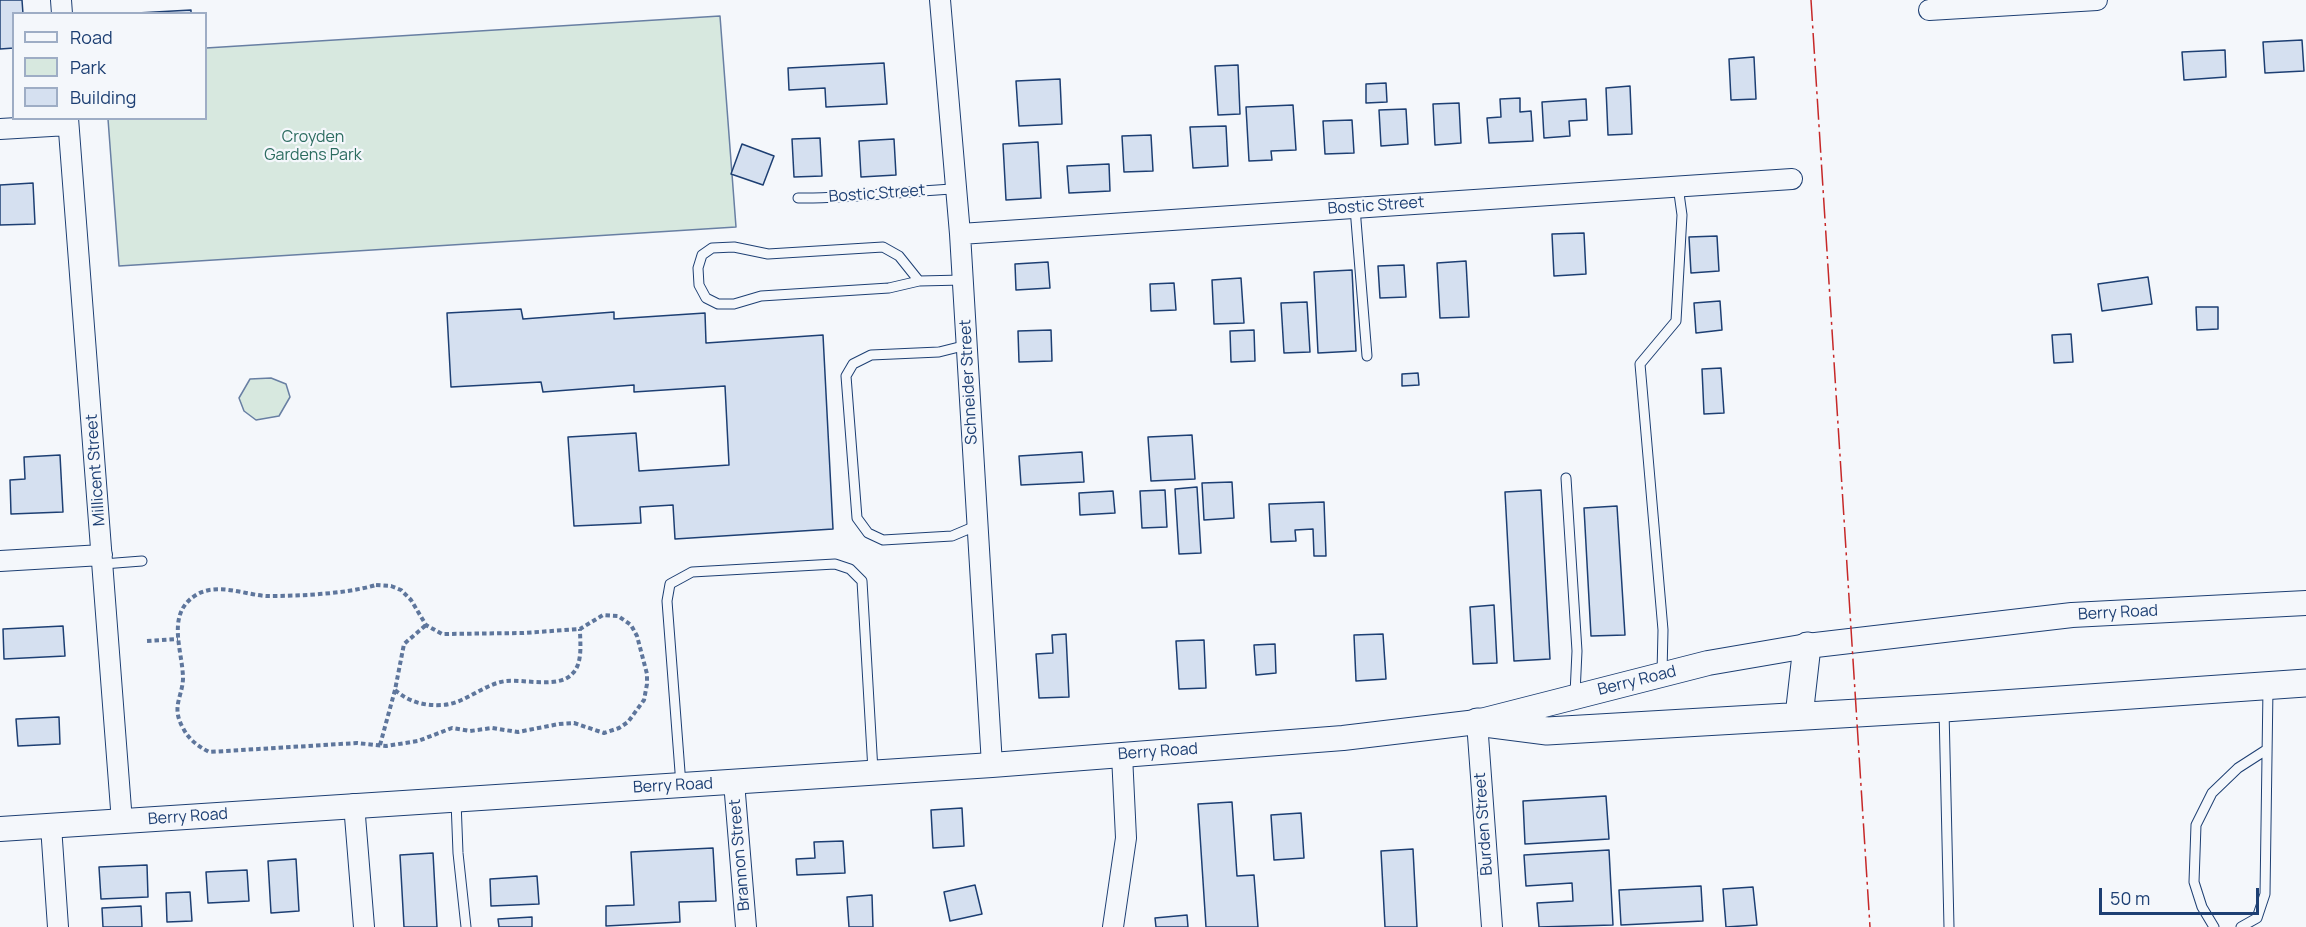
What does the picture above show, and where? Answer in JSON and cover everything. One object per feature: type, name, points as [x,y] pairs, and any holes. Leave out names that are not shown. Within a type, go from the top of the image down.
[{"type":"main road","points":[[1799,716],[1807,646]]},
{"type":"main road","points":[[1477,722],[1547,731],[1944,708],[2306,683]]},
{"type":"street","name":"Schneider Street","points":[[940,0],[960,234],[992,765]]},
{"type":"street","points":[[1929,10],[2097,0]]},
{"type":"street","points":[[0,129],[68,122]]},
{"type":"street","name":"Millicent Street","points":[[68,122],[122,822]]},
{"type":"street","name":"Bostic Street","points":[[960,234],[1792,179]]},
{"type":"street","points":[[0,561],[102,559]]},
{"type":"street","name":"Berry Road","points":[[0,829],[354,804],[992,765],[1343,738],[1477,722],[1708,663],[1807,646],[2072,615],[2306,603]]},
{"type":"street","name":"Burden Street","points":[[1477,722],[1492,927]]},
{"type":"street","points":[[1113,927],[1126,838],[1122,755]]},
{"type":"street","name":"Brannon Street","points":[[734,782],[746,927]]},
{"type":"street","points":[[354,804],[364,927]]},
{"type":"street","points":[[51,826],[58,927]]},
{"type":"lane","points":[[1662,675],[1663,630],[1640,364],[1677,321],[1682,215],[1678,186]]},
{"type":"lane","name":"Bostic Street","points":[[798,198],[833,198],[917,190],[956,189]]},
{"type":"lane","points":[[1355,208],[1367,356]]},
{"type":"lane","points":[[919,281],[899,256],[883,247],[768,254],[734,246],[712,248],[702,255],[698,268],[699,285],[706,298],[718,304],[734,304],[760,296],[889,288],[919,281],[963,280]]},
{"type":"lane","points":[[967,345],[939,352],[871,355],[853,364],[846,376],[857,518],[868,534],[883,540],[952,536],[978,525]]},
{"type":"lane","points":[[1566,478],[1577,651],[1575,697]]},
{"type":"lane","points":[[102,559],[142,561]]},
{"type":"lane","points":[[681,785],[680,742],[668,601],[670,584],[692,572],[835,564],[850,569],[862,581],[873,773]]},
{"type":"lane","points":[[2241,927],[2257,918],[2265,894],[2268,686]]},
{"type":"lane","points":[[1944,708],[1949,927]]},
{"type":"lane","points":[[2214,927],[2202,907],[2194,882],[2196,825],[2212,793],[2238,768],[2266,750]]},
{"type":"lane","points":[[456,798],[458,853],[466,927]]},
{"type":"path","points":[[376,585],[390,586],[406,595],[426,626],[442,634],[523,633],[580,629],[603,615],[609,614],[626,620],[637,636],[647,674],[644,700],[639,710],[619,728],[604,733],[574,723],[518,732],[492,728],[470,731],[452,728],[418,741],[387,746],[357,743],[209,752],[190,739],[179,717],[178,696],[183,681],[178,620],[188,601],[202,592],[214,589],[266,596],[319,593],[376,585]]},
{"type":"path","points":[[380,745],[395,690],[404,644],[426,626]]},
{"type":"path","points":[[395,690],[405,699],[424,705],[444,705],[504,681],[561,681],[574,673],[579,663],[580,629]]},
{"type":"path","points":[[147,641],[178,639]]},
{"type":"green space","name":"Croyden Gardens Park","points":[[720,16],[736,227],[119,266],[108,120],[207,120],[207,48]]},
{"type":"green space","points":[[271,378],[286,384],[290,397],[279,416],[256,420],[244,411],[239,398],[250,379]]},
{"type":"building","points":[[0,0],[22,0],[23,12],[12,12],[12,48],[0,49]]},
{"type":"building","points":[[191,10],[191,12],[155,12]]},
{"type":"building","points":[[2302,40],[2304,71],[2265,73],[2263,42]]},
{"type":"building","points":[[2225,50],[2226,77],[2184,80],[2182,52]]},
{"type":"building","points":[[1754,57],[1756,99],[1731,100],[1729,59]]},
{"type":"building","points":[[884,63],[887,104],[826,107],[825,88],[789,90],[788,68]]},
{"type":"building","points":[[1238,65],[1240,114],[1218,115],[1215,66]]},
{"type":"building","points":[[1060,79],[1062,124],[1019,126],[1016,81]]},
{"type":"building","points":[[1386,83],[1387,102],[1366,103],[1366,84]]},
{"type":"building","points":[[1630,86],[1632,134],[1608,135],[1606,88]]},
{"type":"building","points":[[1520,98],[1520,112],[1531,111],[1533,141],[1489,143],[1487,118],[1501,117],[1500,99]]},
{"type":"building","points":[[1586,99],[1587,120],[1569,121],[1570,136],[1544,138],[1542,102]]},
{"type":"building","points":[[1459,103],[1461,143],[1435,145],[1433,104]]},
{"type":"building","points":[[1293,105],[1296,150],[1271,151],[1272,160],[1249,161],[1246,107]]},
{"type":"building","points":[[1406,109],[1408,144],[1381,146],[1379,110]]},
{"type":"building","points":[[1352,120],[1354,153],[1325,154],[1323,121]]},
{"type":"building","points":[[1226,126],[1228,166],[1193,168],[1190,127]]},
{"type":"building","points":[[1151,135],[1153,171],[1124,172],[1122,136]]},
{"type":"building","points":[[820,138],[822,176],[794,177],[792,139]]},
{"type":"building","points":[[894,139],[896,175],[861,177],[859,141]]},
{"type":"building","points":[[1038,142],[1041,198],[1006,200],[1003,144]]},
{"type":"building","points":[[742,144],[774,156],[763,185],[731,174]]},
{"type":"building","points":[[1109,164],[1110,191],[1069,193],[1067,166]]},
{"type":"building","points":[[33,183],[35,224],[0,225],[0,185]]},
{"type":"building","points":[[1584,233],[1586,274],[1554,276],[1552,234]]},
{"type":"building","points":[[1717,236],[1719,271],[1691,273],[1689,237]]},
{"type":"building","points":[[1466,261],[1469,317],[1440,318],[1437,263]]},
{"type":"building","points":[[1048,262],[1050,288],[1016,290],[1015,264]]},
{"type":"building","points":[[1404,265],[1406,297],[1380,298],[1378,266]]},
{"type":"building","points":[[1352,270],[1356,351],[1318,353],[1314,272]]},
{"type":"building","points":[[2148,277],[2152,304],[2102,311],[2098,284]]},
{"type":"building","points":[[1241,278],[1244,323],[1214,324],[1212,280]]},
{"type":"building","points":[[1174,283],[1176,310],[1151,311],[1150,284]]},
{"type":"building","points":[[1720,301],[1722,330],[1696,333],[1694,303]]},
{"type":"building","points":[[1307,302],[1310,352],[1284,353],[1281,303]]},
{"type":"building","points":[[2196,307],[2218,307],[2218,329],[2197,330]]},
{"type":"building","points":[[521,309],[523,319],[614,312],[614,319],[705,313],[706,343],[823,335],[833,529],[675,539],[673,505],[640,507],[641,523],[574,526],[568,437],[636,433],[639,471],[729,465],[725,386],[634,392],[634,385],[543,392],[541,382],[451,387],[447,313]]},
{"type":"building","points":[[1051,330],[1052,361],[1019,362],[1018,331]]},
{"type":"building","points":[[1254,330],[1255,361],[1231,362],[1230,331]]},
{"type":"building","points":[[2071,334],[2073,362],[2054,363],[2052,335]]},
{"type":"building","points":[[1721,368],[1724,413],[1704,414],[1702,369]]},
{"type":"building","points":[[1418,373],[1419,385],[1402,386],[1402,374]]},
{"type":"building","points":[[1192,435],[1195,479],[1151,481],[1148,437]]},
{"type":"building","points":[[1082,452],[1084,482],[1021,485],[1019,456]]},
{"type":"building","points":[[60,455],[63,512],[11,514],[10,480],[25,479],[24,457]]},
{"type":"building","points":[[1232,482],[1234,518],[1204,520],[1202,483]]},
{"type":"building","points":[[1197,487],[1201,553],[1179,554],[1175,489]]},
{"type":"building","points":[[1165,490],[1167,527],[1142,528],[1140,491]]},
{"type":"building","points":[[1541,490],[1550,659],[1514,661],[1505,492]]},
{"type":"building","points":[[1113,491],[1115,513],[1080,515],[1079,493]]},
{"type":"building","points":[[1324,502],[1326,556],[1314,556],[1313,529],[1295,530],[1296,541],[1271,542],[1269,504]]},
{"type":"building","points":[[1617,506],[1625,635],[1591,636],[1584,508]]},
{"type":"building","points":[[1494,605],[1497,663],[1473,664],[1470,607]]},
{"type":"building","points":[[63,626],[65,656],[4,659],[3,629]]},
{"type":"building","points":[[1066,634],[1069,697],[1039,698],[1036,654],[1053,653],[1052,635]]},
{"type":"building","points":[[1383,634],[1386,679],[1356,681],[1354,635]]},
{"type":"building","points":[[1204,640],[1206,688],[1179,689],[1176,641]]},
{"type":"building","points":[[1275,644],[1276,673],[1256,675],[1254,645]]},
{"type":"building","points":[[59,717],[60,744],[18,746],[16,719]]},
{"type":"building","points":[[1606,796],[1609,839],[1525,844],[1523,801]]},
{"type":"building","points":[[1232,802],[1237,876],[1254,875],[1258,927],[1206,927],[1198,804]]},
{"type":"building","points":[[962,808],[964,846],[933,848],[931,810]]},
{"type":"building","points":[[1301,813],[1304,858],[1274,860],[1271,815]]},
{"type":"building","points":[[843,841],[845,873],[797,875],[796,859],[815,858],[814,842]]},
{"type":"building","points":[[713,848],[716,901],[679,902],[680,922],[606,926],[606,906],[634,905],[631,852]]},
{"type":"building","points":[[1413,849],[1417,927],[1385,927],[1381,851]]},
{"type":"building","points":[[1609,850],[1613,925],[1539,927],[1537,903],[1573,901],[1572,883],[1526,886],[1524,855]]},
{"type":"building","points":[[433,853],[437,927],[404,927],[400,855]]},
{"type":"building","points":[[296,859],[299,911],[271,913],[268,861]]},
{"type":"building","points":[[147,865],[148,897],[101,899],[99,867]]},
{"type":"building","points":[[247,870],[249,901],[208,903],[206,872]]},
{"type":"building","points":[[537,876],[539,904],[491,906],[490,879]]},
{"type":"building","points":[[975,885],[982,914],[950,921],[944,892]]},
{"type":"building","points":[[1701,886],[1703,921],[1621,925],[1619,890]]},
{"type":"building","points":[[1753,887],[1757,925],[1726,927],[1723,889]]},
{"type":"building","points":[[190,892],[192,921],[167,922],[166,893]]},
{"type":"building","points":[[872,895],[873,927],[849,927],[847,897]]},
{"type":"building","points":[[141,906],[142,927],[103,927],[102,908]]},
{"type":"building","points":[[1187,915],[1188,927],[1156,927],[1155,918]]},
{"type":"building","points":[[532,917],[532,927],[499,927],[498,919]]},
{"type":"power","points":[[1811,0],[1870,927]]}]
